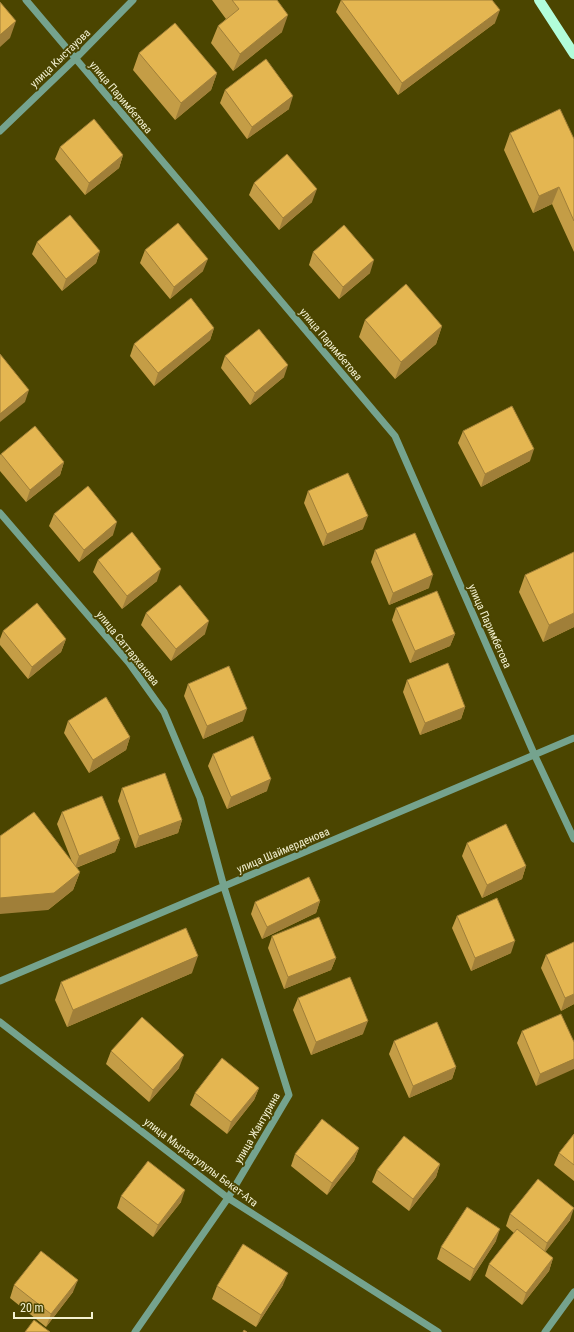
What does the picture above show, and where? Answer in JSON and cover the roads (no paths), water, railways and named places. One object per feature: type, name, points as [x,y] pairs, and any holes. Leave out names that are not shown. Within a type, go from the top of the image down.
[{"type":"main road","points":[[540,0],[574,54]]},
{"type":"street","name":"улица Паримбетова","points":[[26,0],[75,60],[395,436],[535,756],[574,839]]},
{"type":"street","name":"улица Кыстауова","points":[[0,131],[75,60],[133,0]]},
{"type":"street","name":"улица Саттарханова","points":[[0,513],[129,663],[164,712],[200,798],[224,887]]},
{"type":"street","name":"улица Шаймерденова","points":[[0,981],[535,756],[574,738]]},
{"type":"street","name":"улица Жантурина","points":[[135,1332],[228,1198],[289,1095],[224,887]]},
{"type":"street","name":"улица Мырзагулулы Бекет-Ата","points":[[0,1022],[228,1198],[438,1332]]},
{"type":"street","points":[[545,1332],[574,1292]]}]
